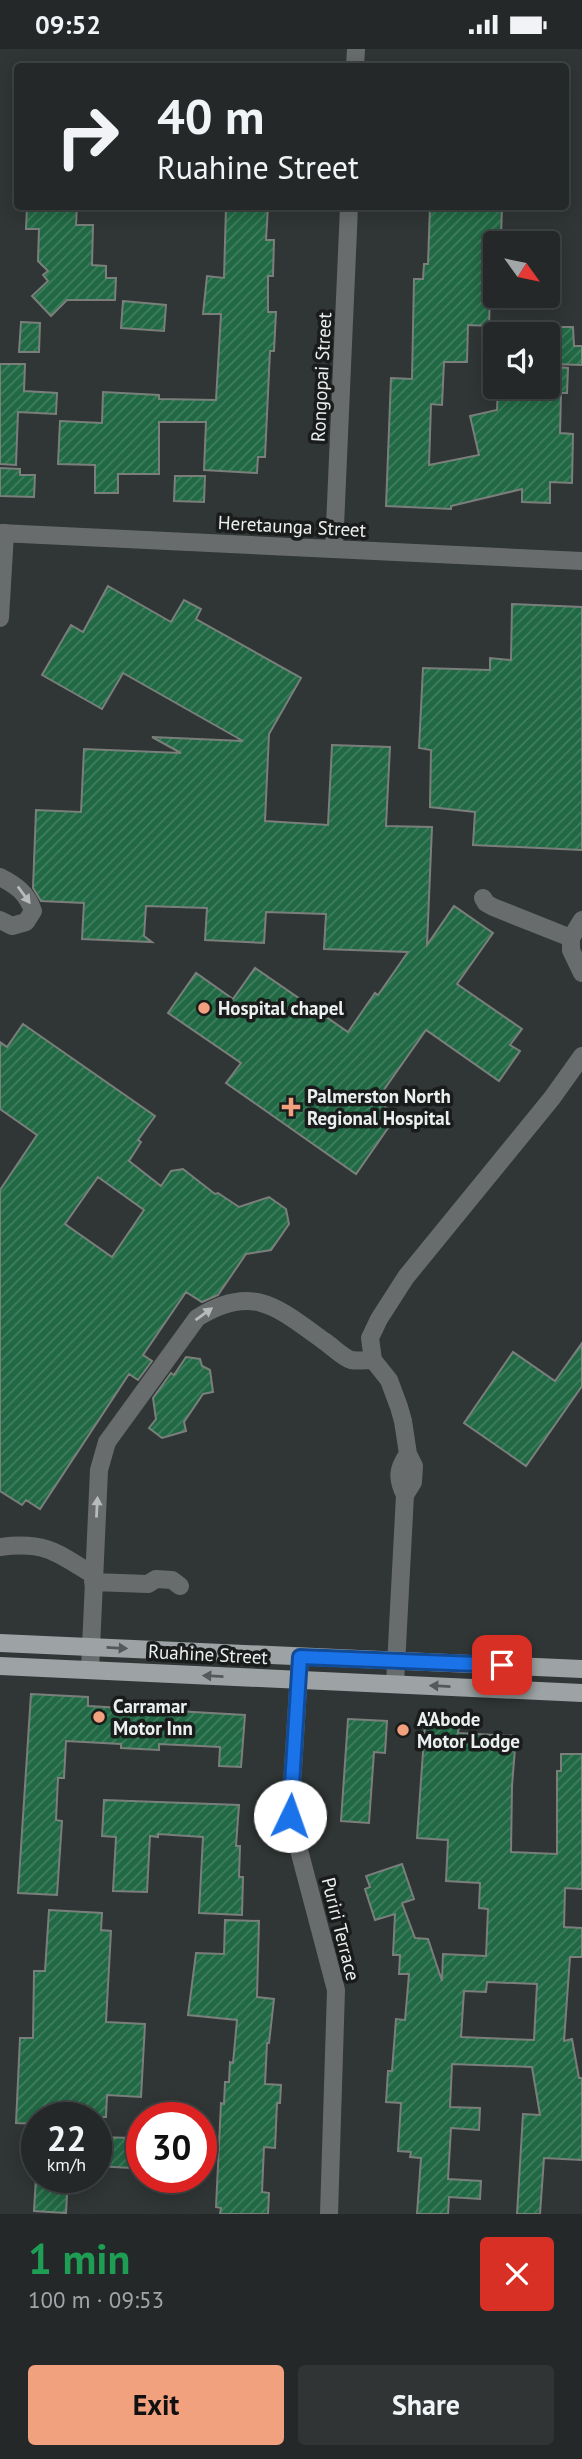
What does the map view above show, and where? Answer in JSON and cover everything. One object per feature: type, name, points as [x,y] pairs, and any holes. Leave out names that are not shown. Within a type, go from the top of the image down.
[{"type":"main road","name":"Ruahine Street","points":[[0,1643],[582,1669]]},
{"type":"main road","name":"Ruahine Street","points":[[0,1666],[582,1693]]},
{"type":"street","name":"Rongopai Street","points":[[334,549],[349,210]]},
{"type":"street","name":"Heretaunga Street","points":[[2,533],[582,561]]},
{"type":"street","points":[[0,618],[2,533]]},
{"type":"street","points":[[0,877],[15,884],[29,898],[33,911],[26,922],[12,926],[0,920]]},
{"type":"street","points":[[483,898],[493,907],[571,938]]},
{"type":"street","points":[[582,920],[571,938],[571,950],[582,973]]},
{"type":"street","points":[[395,1684],[405,1495],[399,1482],[400,1465],[408,1454],[403,1421],[389,1380],[373,1360],[370,1338],[406,1277],[552,1098],[582,1056]]},
{"type":"street","points":[[90,1670],[99,1470],[107,1441],[197,1318],[217,1305],[245,1299],[268,1304],[291,1317],[350,1360],[373,1360]]},
{"type":"street","points":[[0,1546],[25,1543],[43,1546],[60,1554],[93,1579],[148,1584],[155,1591],[171,1591],[185,1586]]},
{"type":"street","name":"Puriri Terrace","points":[[300,1657],[290,1816],[336,1990],[329,2214]]},
{"type":"building","points":[[27,210],[77,210],[76,225],[93,225],[92,265],[106,266],[106,278],[116,278],[115,300],[67,300],[51,316],[32,296],[48,281],[43,275],[48,271],[38,261],[39,229],[26,229]]},
{"type":"building","points":[[226,210],[268,210],[266,240],[274,240],[273,276],[268,276],[268,312],[276,312],[274,351],[270,351],[265,457],[258,457],[257,473],[204,470],[206,422],[159,422],[159,474],[118,474],[118,493],[95,493],[95,465],[58,464],[60,421],[102,423],[103,392],[159,395],[159,399],[216,400],[221,314],[203,314],[207,276],[224,278]]},
{"type":"building","points":[[430,210],[502,210],[501,231],[483,231],[483,308],[490,308],[489,322],[483,322],[483,326],[468,325],[467,362],[444,362],[442,405],[431,404],[429,465],[479,455],[470,416],[497,410],[497,399],[560,399],[560,367],[568,368],[567,393],[561,393],[560,433],[573,434],[572,483],[550,482],[550,503],[522,502],[522,489],[451,506],[451,509],[386,506],[391,378],[412,379],[414,279],[423,279],[424,264],[428,264]]},
{"type":"building","points":[[123,301],[166,305],[164,331],[121,328]]},
{"type":"building","points":[[21,322],[40,323],[39,352],[19,352]]},
{"type":"building","points":[[560,327],[573,327],[574,346],[582,346],[582,365],[560,364]]},
{"type":"building","points":[[0,364],[25,364],[24,391],[57,393],[56,414],[18,412],[16,465],[0,464]]},
{"type":"building","points":[[0,468],[20,469],[20,475],[35,475],[34,497],[0,496]]},
{"type":"building","points":[[175,476],[205,476],[204,502],[174,501]]},
{"type":"building","points":[[108,586],[171,622],[184,600],[201,609],[196,619],[301,678],[269,734],[265,821],[328,825],[332,745],[390,747],[386,826],[432,827],[427,945],[454,906],[493,933],[457,984],[522,1029],[510,1045],[520,1051],[499,1081],[426,1030],[376,1101],[397,1115],[356,1174],[226,1083],[241,1063],[168,1013],[196,973],[233,999],[255,968],[348,1032],[408,952],[324,949],[326,914],[266,912],[264,943],[205,940],[207,908],[146,906],[144,936],[152,942],[82,939],[84,903],[41,901],[33,888],[36,810],[81,812],[84,749],[181,753],[152,737],[243,741],[123,673],[102,709],[42,675],[71,625],[83,632]]},
{"type":"building","points":[[512,604],[582,607],[582,850],[473,845],[475,812],[430,807],[431,750],[419,748],[423,668],[490,670],[490,658],[511,660]]},
{"type":"building","points":[[23,1024],[155,1116],[138,1140],[141,1142],[129,1161],[161,1186],[171,1171],[183,1169],[215,1194],[218,1193],[239,1207],[269,1197],[286,1209],[289,1224],[271,1250],[246,1254],[218,1295],[202,1302],[186,1292],[143,1355],[152,1361],[138,1380],[129,1374],[40,1509],[26,1500],[22,1505],[0,1491],[0,1190],[37,1135],[0,1109],[0,1042],[7,1047]],"holes":[[[98,1177],[144,1210],[112,1257],[65,1224]]]},
{"type":"building","points":[[582,1343],[582,1386],[526,1466],[464,1423],[513,1352],[555,1381]]},
{"type":"building","points":[[186,1357],[200,1359],[202,1366],[210,1370],[213,1392],[203,1394],[184,1422],[186,1431],[162,1438],[149,1428],[156,1419],[153,1398]]},
{"type":"building","points":[[31,1694],[88,1697],[88,1706],[245,1715],[241,1767],[219,1766],[220,1747],[159,1744],[159,1750],[121,1748],[121,1744],[66,1741],[64,1778],[58,1778],[56,1820],[62,1821],[57,1895],[18,1893]]},
{"type":"building","points":[[348,1719],[387,1721],[385,1753],[374,1752],[369,1823],[341,1821]]},
{"type":"building","points":[[425,1723],[459,1726],[458,1733],[516,1736],[511,1852],[557,1854],[557,1771],[561,1771],[561,1754],[582,1754],[582,1889],[565,1888],[564,1927],[582,1928],[582,1957],[570,1957],[564,2041],[572,2039],[579,2078],[582,2078],[582,2160],[544,2158],[540,2214],[517,2214],[523,2114],[540,2115],[532,2067],[452,2064],[450,2107],[480,2108],[479,2130],[451,2128],[448,2179],[481,2181],[480,2199],[449,2197],[448,2214],[417,2214],[421,2158],[410,2157],[411,2152],[398,2151],[401,2103],[386,2102],[388,2071],[392,2071],[396,2019],[405,2020],[409,1974],[399,1974],[400,1955],[393,1955],[395,1914],[375,1920],[365,1889],[370,1887],[366,1876],[402,1864],[414,1899],[402,1903],[415,1938],[428,1939],[442,1981],[443,1954],[486,1956],[488,1909],[479,1908],[480,1883],[446,1881],[448,1840],[417,1838]],"holes":[[[487,1982],[537,1984],[534,2040],[461,2037],[464,1991],[486,1992]]]},
{"type":"building","points":[[104,1800],[239,1805],[236,1846],[240,1846],[239,1877],[243,1877],[242,1915],[199,1913],[203,1837],[158,1834],[158,1837],[150,1836],[147,1892],[113,1891],[116,1837],[102,1836]]},
{"type":"building","points":[[49,1910],[102,1913],[101,1930],[111,1931],[106,2022],[145,2024],[141,2097],[107,2095],[107,2102],[21,2102],[21,2123],[16,2123],[20,2038],[33,2038],[34,1971],[45,1971]]},
{"type":"building","points":[[225,1920],[259,1921],[257,1997],[274,1999],[267,2043],[265,2084],[281,2085],[280,2103],[277,2103],[275,2148],[264,2147],[262,2192],[269,2193],[268,2214],[220,2214],[221,2208],[216,2207],[221,2103],[224,2104],[225,2082],[229,2082],[230,2062],[233,2063],[237,2020],[188,2015],[196,1953],[224,1954]]},
{"type":"building","points":[[112,2137],[126,2138],[126,2168],[112,2167]]},
{"type":"building","points":[[35,2193],[67,2193],[66,2213],[34,2211]]},
{"type":"place","name":"Hospital chapel","points":[[204,1008]]},
{"type":"place","name":"Palmerston North Regional Hospital","points":[[291,1107]]},
{"type":"place","name":"Carramar Motor Inn","points":[[99,1717]]},
{"type":"place","name":"A'Abode Motor Lodge","points":[[403,1730]]},
{"type":"route","points":[[290,1816],[300,1657],[502,1665]]}]
